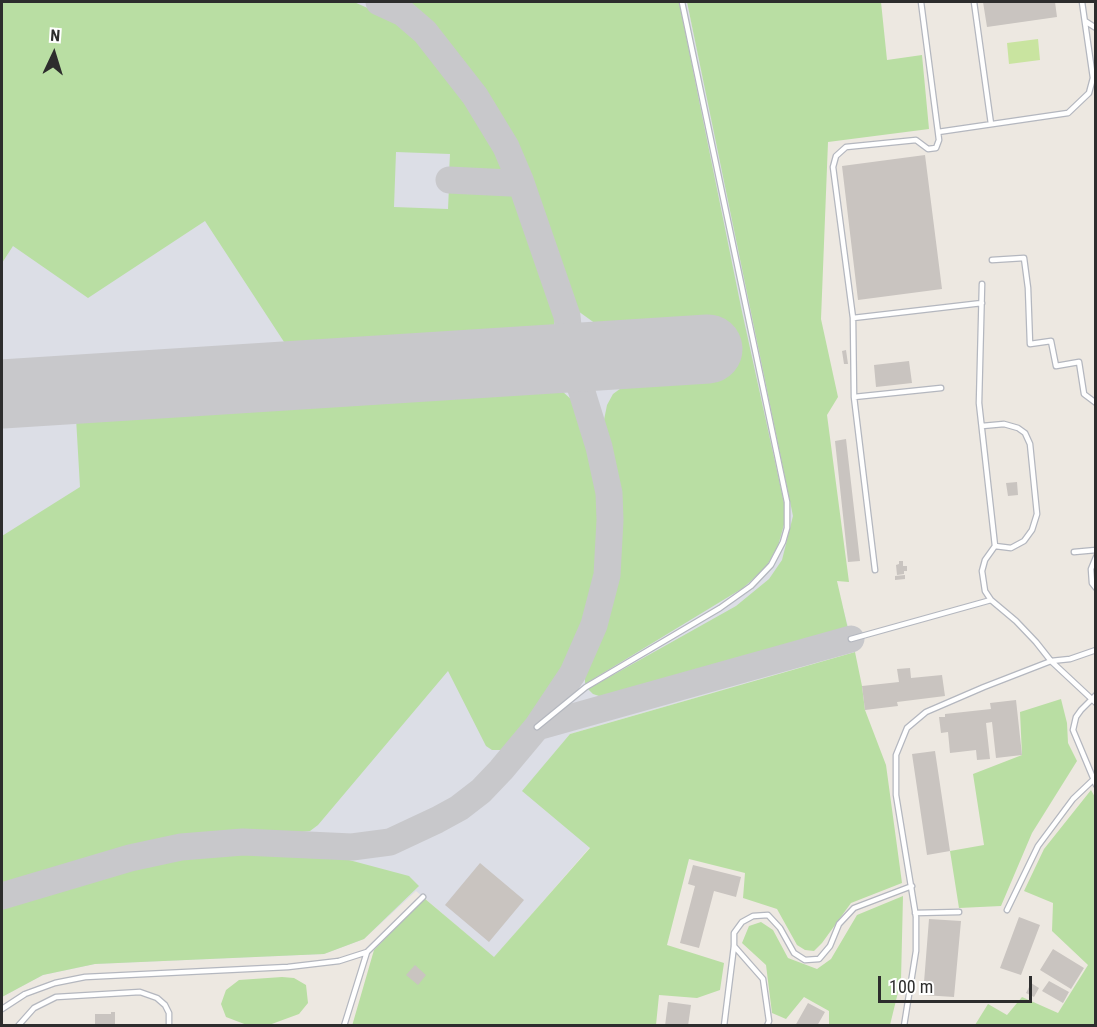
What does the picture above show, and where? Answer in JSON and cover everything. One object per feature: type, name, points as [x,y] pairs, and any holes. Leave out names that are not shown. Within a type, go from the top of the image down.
[{"type":"lane","points":[[537,727],[586,687],[720,608],[751,586],[771,565],[783,542],[787,528],[787,502],[682,2]]},
{"type":"lane","points":[[875,570],[854,397],[853,318],[834,167],[836,156],[846,147],[916,140],[928,148],[936,148],[939,140],[921,2]]},
{"type":"lane","points":[[974,2],[991,124]]},
{"type":"lane","points":[[938,132],[1068,113],[1089,93],[1093,78],[1082,2]]},
{"type":"lane","points":[[1084,21],[1095,28]]},
{"type":"lane","points":[[1089,93],[1095,96]]},
{"type":"lane","points":[[992,260],[1024,258],[1028,288],[1030,344],[1052,341],[1056,366],[1079,362],[1084,394],[1095,403]]},
{"type":"lane","points":[[982,284],[979,403],[994,546],[985,560],[982,571],[985,591],[991,600],[1023,628],[1051,661],[1094,699],[1076,717],[1073,730],[1094,783],[1073,799],[1038,846],[1007,910]]},
{"type":"lane","points":[[853,318],[982,303]]},
{"type":"lane","points":[[854,397],[941,388]]},
{"type":"lane","points":[[982,426],[1005,424],[1018,428],[1025,433],[1029,444],[1036,514],[1032,530],[1024,541],[1011,548],[994,546]]},
{"type":"lane","points":[[1074,552],[1095,550]]},
{"type":"lane","points":[[1095,557],[1091,569],[1092,583],[1095,588]]},
{"type":"lane","points":[[851,639],[991,600]]},
{"type":"lane","points":[[904,1026],[915,951],[915,913],[896,795],[896,755],[907,728],[926,712],[1051,661],[1070,659],[1095,650]]},
{"type":"lane","points":[[724,1026],[734,933],[742,922],[753,915],[768,915],[780,928],[794,953],[805,960],[819,959],[830,946],[839,924],[854,908],[912,886]]},
{"type":"lane","points":[[2,1009],[25,994],[55,982],[85,977],[288,967],[339,961],[367,952],[423,897]]},
{"type":"lane","points":[[915,913],[960,912]]},
{"type":"lane","points":[[734,946],[763,979],[770,1020],[767,1026]]},
{"type":"lane","points":[[344,1026],[367,952]]},
{"type":"lane","points":[[18,1026],[34,1008],[56,997],[140,992],[157,998],[165,1005],[169,1013],[169,1026]]},
{"type":"shaded area","points":[[2,2],[687,2],[719,155],[855,652],[570,734],[590,847],[494,958],[416,891],[364,939],[324,954],[95,964],[43,975],[2,997]]},
{"type":"green space","points":[[2,2],[354,2],[388,17],[410,30],[474,111],[504,167],[499,174],[449,174],[450,154],[396,152],[394,207],[448,209],[449,187],[492,187],[514,193],[556,310],[554,325],[549,331],[288,348],[205,221],[88,298],[13,246],[2,263]]},
{"type":"green space","points":[[400,2],[679,2],[741,307],[786,512],[785,521],[778,546],[766,567],[743,588],[585,684],[585,671],[609,605],[616,571],[618,545],[615,484],[603,425],[607,405],[613,394],[628,383],[714,376],[711,321],[610,327],[596,324],[578,311],[529,178],[504,124],[432,26]]},
{"type":"green space","points":[[687,2],[881,2],[887,60],[922,55],[929,129],[828,142],[821,319],[838,397],[827,415],[849,582],[837,581],[848,629],[602,697],[593,694],[588,689],[736,606],[769,579],[782,560],[793,516]]},
{"type":"green space","points":[[1038,39],[1040,60],[1009,64],[1007,43]]},
{"type":"green space","points":[[552,387],[562,391],[574,402],[590,451],[598,490],[601,526],[599,562],[593,596],[576,646],[556,682],[511,743],[502,750],[492,750],[486,746],[448,671],[318,825],[310,831],[233,832],[141,845],[2,885],[2,536],[80,487],[76,418]]},
{"type":"green space","points":[[855,652],[865,710],[886,765],[902,883],[851,903],[814,951],[805,950],[797,945],[777,909],[743,898],[745,873],[689,859],[667,945],[724,963],[720,990],[697,998],[659,995],[656,1025],[352,1026],[374,950],[424,898],[494,957],[590,848],[522,791],[570,734]]},
{"type":"green space","points":[[1061,699],[1067,723],[1068,743],[1077,761],[1032,833],[1001,906],[959,908],[950,851],[984,845],[973,774],[1022,755],[1020,712]]},
{"type":"green space","points":[[1091,790],[1096,799],[1095,1025],[975,1025],[988,1004],[1007,1015],[1022,997],[1058,1013],[1088,965],[1052,931],[1053,903],[1024,891],[1044,849]]},
{"type":"green space","points":[[232,852],[270,852],[349,860],[409,876],[419,886],[364,939],[324,954],[95,964],[43,975],[2,997],[2,907],[117,873],[175,860]]},
{"type":"green space","points":[[903,896],[901,980],[890,1025],[829,1025],[829,1011],[804,997],[786,1019],[772,1013],[766,965],[742,943],[749,926],[761,922],[773,930],[788,958],[817,969],[831,959],[857,915]]},
{"type":"green space","points":[[294,978],[306,985],[308,1003],[299,1014],[269,1025],[247,1025],[226,1017],[221,1004],[226,990],[239,980]]},
{"type":"building","points":[[983,2],[1055,2],[1057,17],[987,27]]},
{"type":"building","points":[[925,155],[942,289],[858,300],[842,166]]},
{"type":"building","points":[[846,350],[848,364],[844,364],[842,351]]},
{"type":"building","points":[[909,361],[912,383],[876,387],[874,365]]},
{"type":"building","points":[[846,439],[860,561],[848,562],[835,441]]},
{"type":"building","points":[[1017,482],[1018,495],[1008,496],[1006,483]]},
{"type":"building","points":[[899,561],[903,561],[903,566],[907,566],[907,571],[897,575],[896,565]]},
{"type":"building","points":[[905,575],[905,579],[895,580],[895,576]]},
{"type":"building","points":[[910,668],[911,678],[942,675],[945,696],[897,702],[898,706],[865,710],[862,686],[899,682],[897,669]]},
{"type":"building","points":[[1016,700],[1022,755],[996,758],[992,722],[986,723],[990,759],[977,760],[976,750],[950,753],[948,732],[941,733],[939,717],[945,717],[945,714],[991,709],[990,703]]},
{"type":"building","points":[[935,751],[950,851],[927,855],[912,754]]},
{"type":"building","points":[[480,863],[524,900],[489,942],[445,905]]},
{"type":"building","points":[[693,865],[741,877],[736,897],[714,891],[699,948],[680,943],[695,886],[688,884]]},
{"type":"building","points":[[1019,917],[1040,925],[1021,975],[1000,968]]},
{"type":"building","points":[[929,919],[961,921],[954,997],[923,995]]},
{"type":"building","points":[[1053,949],[1084,968],[1071,989],[1040,970]]},
{"type":"building","points":[[415,965],[426,975],[418,985],[406,975]]},
{"type":"building","points":[[1049,981],[1069,992],[1063,1003],[1042,991]]},
{"type":"building","points":[[1031,983],[1039,988],[1034,997],[1026,993]]},
{"type":"building","points":[[668,1002],[691,1005],[688,1026],[665,1026]]},
{"type":"building","points":[[808,1003],[825,1012],[817,1026],[795,1026]]},
{"type":"building","points":[[115,1012],[115,1026],[95,1026],[95,1014],[111,1014]]},
{"type":"taxiway","points":[[379,2],[403,13],[425,32],[475,96],[506,147],[520,180],[567,316],[568,326],[564,345],[553,355],[534,360]]},
{"type":"taxiway","points":[[449,180],[510,183],[520,180]]},
{"type":"taxiway","points":[[2,896],[130,858],[181,847],[243,842],[352,847],[390,842],[459,808],[481,791],[537,727],[573,673],[594,625],[607,575],[609,493],[599,447],[581,389],[576,379],[568,371],[550,362],[534,360]]},
{"type":"taxiway","points":[[537,727],[851,639]]},
{"type":"runway","points":[[2,394],[708,349]]}]
